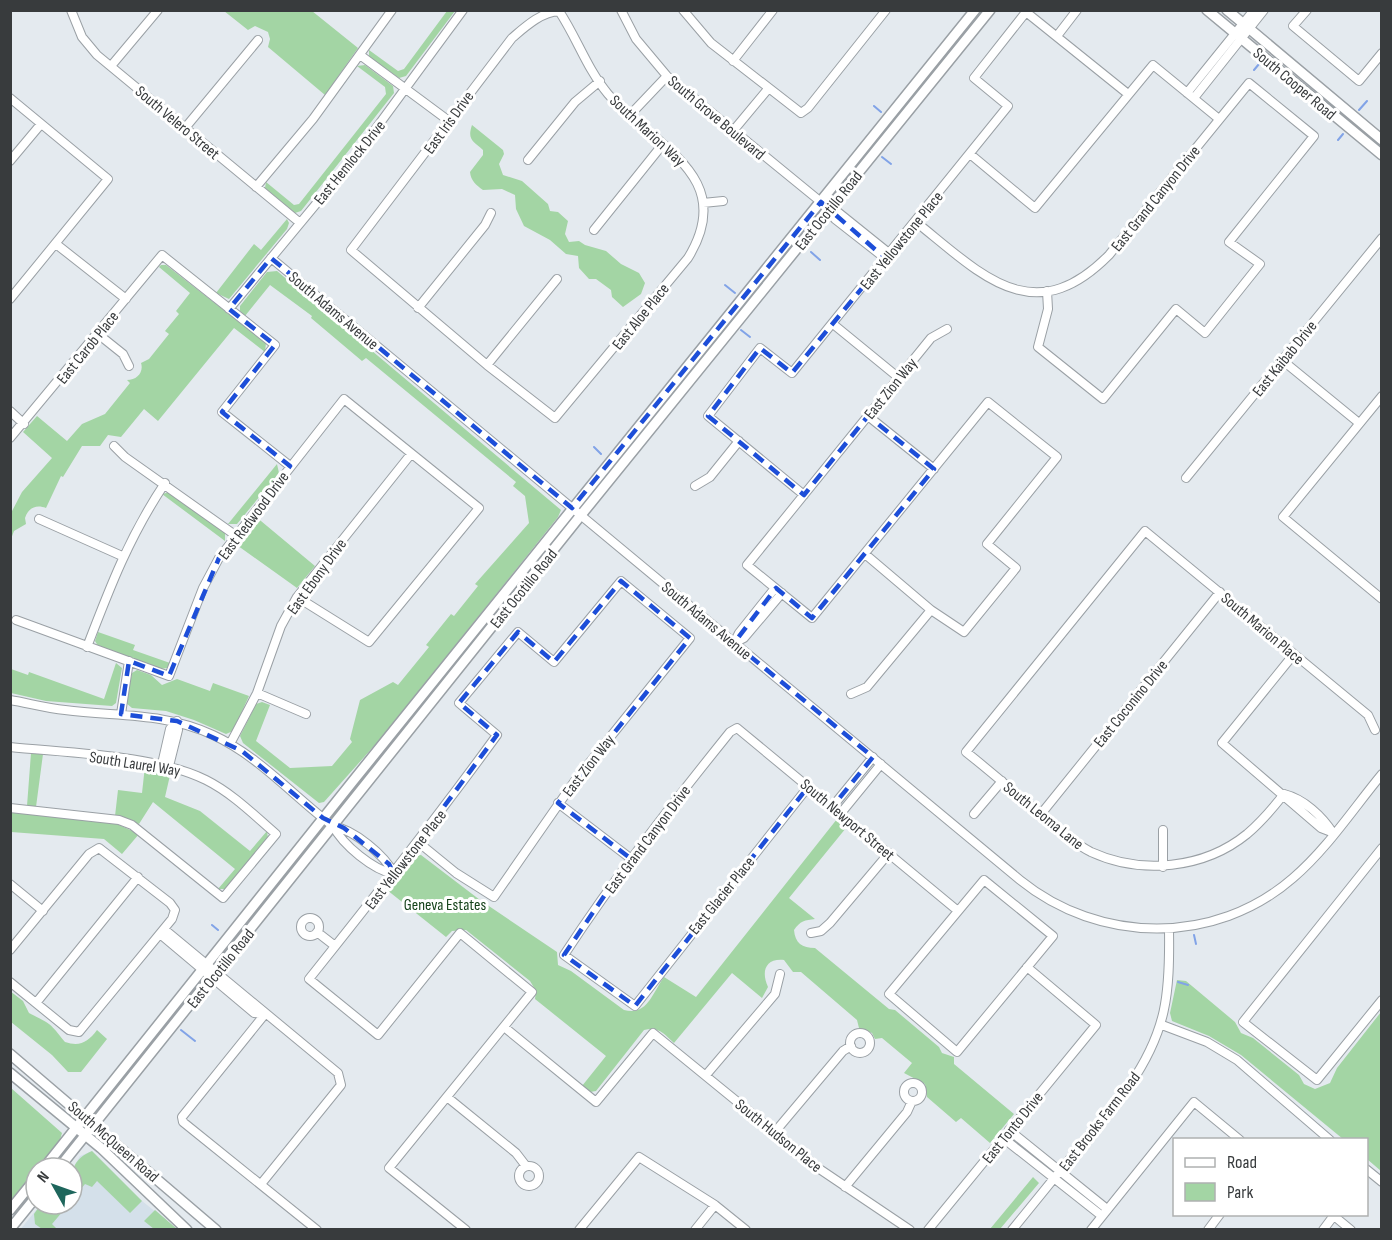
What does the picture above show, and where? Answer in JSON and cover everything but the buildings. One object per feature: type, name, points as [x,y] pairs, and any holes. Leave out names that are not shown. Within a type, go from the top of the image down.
[{"type":"main road","name":"East Ocotillo Road","points":[[54,1156],[572,508],[975,10]]},
{"type":"main road","name":"East Ocotillo Road","points":[[70,1156],[581,515],[990,10]]},
{"type":"main road","name":"South Cooper Road","points":[[1208,10],[1380,147]]},
{"type":"main road","name":"South Cooper Road","points":[[1227,10],[1380,147]]},
{"type":"main road","name":"South McQueen Road","points":[[10,1054],[95,1124],[216,1230]]},
{"type":"main road","name":"South McQueen Road","points":[[10,1074],[77,1128],[187,1230]]},
{"type":"main road","points":[[10,1210],[24,1193]]},
{"type":"main road","points":[[10,1229],[24,1212]]},
{"type":"street","name":"South Velero Street","points":[[71,10],[77,28],[89,47],[299,222]]},
{"type":"street","points":[[111,66],[158,10]]},
{"type":"street","points":[[256,187],[313,119],[392,10]]},
{"type":"street","name":"East Hemlock Drive","points":[[229,309],[355,157],[463,10]]},
{"type":"street","name":"South Grove Boulevard","points":[[621,10],[636,39],[667,76],[828,209],[839,213],[888,256]]},
{"type":"street","points":[[683,10],[701,33],[733,61],[801,113],[808,108],[886,10]]},
{"type":"street","points":[[733,61],[773,10]]},
{"type":"street","points":[[1077,10],[1057,36],[1128,94]]},
{"type":"street","points":[[1246,27],[1254,10]]},
{"type":"street","points":[[1190,96],[1246,27],[1264,10]]},
{"type":"street","points":[[1307,10],[1293,26],[1359,81],[1382,53]]},
{"type":"street","name":"South Marion Way","points":[[559,11],[600,81],[629,116],[688,166],[700,189],[703,203]]},
{"type":"street","name":"East Iris Drive","points":[[418,308],[351,250],[512,38],[536,20],[551,12],[559,11]]},
{"type":"street","name":"East Yellowstone Place","points":[[739,441],[708,416],[760,348],[792,373],[1008,106],[974,78],[1026,12],[1057,36]]},
{"type":"street","points":[[185,128],[258,40]]},
{"type":"street","points":[[360,55],[449,121]]},
{"type":"street","points":[[970,154],[1035,208],[1153,65],[1219,119]]},
{"type":"street","points":[[629,116],[667,76]]},
{"type":"street","points":[[528,160],[575,102],[600,81]]},
{"type":"street","name":"East Grand Canyon Drive","points":[[916,222],[984,276],[1011,289],[1047,291],[1074,284],[1096,269],[1249,83],[1314,136],[1229,242],[1260,264],[1205,333],[1176,309],[1103,399],[1038,346],[1048,309],[1047,291]]},
{"type":"street","points":[[733,131],[768,89]]},
{"type":"street","points":[[10,98],[108,179],[10,299]]},
{"type":"street","points":[[10,161],[41,123]]},
{"type":"street","points":[[594,230],[663,144]]},
{"type":"street","points":[[703,203],[723,201]]},
{"type":"street","name":"East Aloe Place","points":[[487,365],[555,418],[688,258],[701,230],[703,203]]},
{"type":"street","points":[[491,213],[485,225],[418,308],[487,365],[556,279]]},
{"type":"street","name":"East Kaibab Drive","points":[[1186,478],[1382,238]]},
{"type":"street","points":[[56,244],[126,299]]},
{"type":"street","name":"East Carob Place","points":[[10,438],[24,424],[162,255],[229,309]]},
{"type":"street","name":"South Adams Avenue","points":[[271,258],[1020,880],[1052,903],[1107,925],[1169,929],[1214,921],[1258,903],[1304,868],[1382,774]]},
{"type":"street","points":[[229,309],[275,345],[222,412],[290,466]]},
{"type":"street","points":[[833,324],[899,378]]},
{"type":"street","name":"East Zion Way","points":[[779,590],[747,565],[932,338],[947,329]]},
{"type":"street","points":[[98,334],[123,354],[129,366]]},
{"type":"street","points":[[1282,360],[1359,423]]},
{"type":"street","points":[[1382,396],[1283,517],[1382,599]]},
{"type":"street","name":"East Redwood Drive","points":[[129,662],[170,676],[203,588],[235,535],[344,399],[411,454]]},
{"type":"street","points":[[734,643],[739,633],[779,590],[812,618],[988,402],[1057,457],[987,544],[1016,568],[964,632],[931,610],[865,554]]},
{"type":"street","points":[[10,411],[24,424]]},
{"type":"street","points":[[868,416],[934,469]]},
{"type":"street","points":[[695,486],[710,477],[739,441],[804,495]]},
{"type":"street","points":[[114,446],[125,457],[165,483],[235,535]]},
{"type":"street","points":[[297,597],[369,642],[479,508],[411,454]]},
{"type":"street","name":"East Ebony Drive","points":[[230,744],[257,693],[281,627],[297,597],[411,454]]},
{"type":"street","points":[[87,647],[122,556],[141,518],[165,483]]},
{"type":"street","points":[[39,519],[122,556]]},
{"type":"street","name":"South Marion Place","points":[[966,752],[1145,531],[1368,715],[1374,729]]},
{"type":"street","name":"East Zion Way","points":[[418,842],[456,873],[494,897],[558,803],[690,638],[621,580],[554,662],[518,632],[459,703],[497,735]]},
{"type":"street","name":"East Coconino Drive","points":[[1041,814],[1220,592]]},
{"type":"street","points":[[850,694],[867,687],[931,610]]},
{"type":"street","points":[[16,620],[129,662],[121,714]]},
{"type":"street","points":[[1294,654],[1222,743],[1310,814],[1321,828],[1334,834]]},
{"type":"street","points":[[257,693],[306,714]]},
{"type":"street","points":[[10,700],[66,711],[121,714],[177,721],[230,744],[242,751],[333,826],[344,828],[389,864],[394,874]]},
{"type":"street","points":[[166,765],[178,730],[177,721]]},
{"type":"street","name":"East Grand Canyon Drive","points":[[564,955],[630,858],[730,732],[737,729]]},
{"type":"street","name":"South Newport Street","points":[[737,729],[958,911]]},
{"type":"street","name":"East Yellowstone Place","points":[[497,735],[394,874],[309,979],[378,1035],[460,933],[532,992],[504,1028]]},
{"type":"street","name":"South Laurel Way","points":[[10,747],[166,765],[208,781],[230,795],[276,834],[223,897],[132,825],[119,820],[10,808]]},
{"type":"street","name":"South Leoma Lane","points":[[966,752],[1066,836],[1091,852],[1125,863],[1163,867],[1186,863],[1222,851],[1260,822],[1284,794]]},
{"type":"street","points":[[833,806],[873,757]]},
{"type":"street","points":[[841,813],[881,764]]},
{"type":"street","points":[[974,814],[1002,781]]},
{"type":"street","name":"East Glacier Place","points":[[564,955],[636,1006],[808,787]]},
{"type":"street","points":[[558,803],[630,858]]},
{"type":"street","points":[[1163,830],[1163,867]]},
{"type":"street","points":[[1382,848],[1243,1022],[1317,1080],[1382,1000]]},
{"type":"street","points":[[10,950],[94,850],[103,849],[173,906],[174,915],[162,932],[79,1032],[69,1030],[10,982]]},
{"type":"street","points":[[811,933],[821,931],[830,923],[889,853]]},
{"type":"street","points":[[36,1003],[138,877]]},
{"type":"street","points":[[984,880],[1053,936],[957,1052],[889,994],[958,911],[984,880]]},
{"type":"street","points":[[10,884],[43,910]]},
{"type":"street","name":"East Brooks Farm Road","points":[[1012,1230],[1129,1086],[1146,1060],[1162,1025],[1170,980],[1169,929]]},
{"type":"street","points":[[162,932],[214,974],[236,1000],[254,1013],[265,1014]]},
{"type":"street","points":[[317,932],[335,946]]},
{"type":"street","name":"East Tonto Drive","points":[[928,1230],[1096,1025],[1027,967]]},
{"type":"street","points":[[214,974],[242,992],[265,1014],[338,1073],[342,1079],[341,1085],[261,1184]]},
{"type":"street","points":[[706,1076],[775,994],[780,974]]},
{"type":"street","points":[[236,1000],[242,992]]},
{"type":"street","points":[[265,1014],[182,1117],[183,1122],[317,1230]]},
{"type":"street","points":[[1162,1025],[1207,1042],[1228,1055],[1328,1138]]},
{"type":"street","points":[[466,1230],[389,1168],[504,1028]]},
{"type":"street","name":"South Hudson Place","points":[[504,1028],[596,1102],[653,1033],[774,1133],[845,1187],[910,1230]]},
{"type":"street","points":[[774,1133],[843,1051],[851,1046]]},
{"type":"street","points":[[447,1097],[516,1153],[526,1166]]},
{"type":"street","points":[[845,1187],[907,1112],[912,1101]]},
{"type":"street","points":[[1091,1230],[1194,1102],[1238,1138]]},
{"type":"street","points":[[1009,1130],[1105,1213]]},
{"type":"street","points":[[1003,1138],[1053,1178],[1105,1213]]},
{"type":"street","points":[[579,1230],[639,1156],[715,1205],[746,1230]]},
{"type":"street","points":[[1368,1173],[1382,1182]]},
{"type":"street","points":[[695,1230],[715,1205]]},
{"type":"street","points":[[1208,1230],[1219,1216]]},
{"type":"street","points":[[1323,1230],[1334,1216]]},
{"type":"street","points":[[1336,1216],[1351,1230]]},
{"type":"highlighted area","points":[[821,202],[886,259],[792,373],[760,348],[708,416],[804,495],[868,416],[934,469],[812,618],[776,588],[734,643],[873,757],[833,806],[808,787],[635,1006],[564,955],[630,858],[558,803],[690,638],[621,581],[554,662],[518,632],[459,703],[497,735],[394,874],[389,864],[344,828],[323,818],[242,751],[177,721],[121,714],[129,661],[169,676],[219,558],[290,466],[222,412],[275,345],[229,309],[271,258],[572,508]]},
{"type":"shaded area","points":[[92,1151],[142,1201],[177,1229],[20,1230],[31,1216],[84,1216],[84,1156],[80,1156]]},
{"type":"green space","points":[[224,11],[312,11],[358,48],[325,95],[268,47],[270,39],[268,32],[255,26],[248,30]]},
{"type":"green space","points":[[447,11],[455,11],[406,76],[399,78],[369,57],[369,50],[398,71],[404,69]]},
{"type":"green space","points":[[365,65],[393,86],[394,93],[301,211],[295,213],[265,188],[266,182],[294,205],[299,204],[386,94],[385,87],[357,66]]},
{"type":"green space","points":[[472,125],[503,150],[504,154],[499,164],[503,175],[522,181],[548,204],[550,211],[558,212],[568,221],[565,234],[569,242],[579,241],[606,251],[621,264],[639,273],[645,283],[641,294],[623,307],[612,297],[611,290],[596,279],[589,279],[579,268],[578,256],[566,254],[550,240],[524,226],[516,209],[515,195],[502,189],[483,190],[476,184],[470,172],[483,155],[483,150],[471,137]]},
{"type":"green space","points":[[287,219],[289,223],[287,229],[229,299],[216,293],[254,244],[261,250]]},
{"type":"green space","points":[[166,265],[266,343],[265,352],[234,328],[158,421],[144,409],[121,437],[108,435],[100,446],[82,446],[63,477],[61,476],[46,508],[39,506],[30,509],[25,518],[26,524],[14,531],[11,539],[11,513],[22,492],[52,458],[23,432],[37,416],[67,441],[82,424],[105,414],[130,383],[127,380],[139,375],[141,363],[149,359],[169,334],[165,331],[179,314],[176,311],[190,293],[159,267]]},
{"type":"green space","points":[[277,271],[561,510],[558,517],[382,737],[324,802],[319,803],[243,743],[240,736],[256,704],[262,702],[270,705],[256,741],[290,768],[332,766],[352,742],[350,739],[360,700],[393,682],[398,685],[429,647],[426,645],[451,614],[454,616],[478,586],[475,584],[529,523],[525,496],[513,486],[516,482],[366,358],[362,361],[311,318],[312,316],[270,285],[245,316],[240,311],[240,306],[267,272]]},
{"type":"green space","points":[[277,464],[279,473],[237,524],[228,524]]},
{"type":"green space","points":[[170,492],[225,533],[225,541],[162,494]]},
{"type":"green space","points":[[255,516],[315,566],[297,588],[234,543]]},
{"type":"green space","points":[[98,632],[135,645],[133,650],[170,663],[167,668],[161,669],[98,646],[95,641]]},
{"type":"green space","points":[[116,663],[122,668],[116,703],[112,706],[46,701],[11,693],[11,669],[28,675],[29,672],[104,699]]},
{"type":"green space","points":[[137,670],[151,675],[162,685],[177,679],[210,691],[213,683],[249,696],[233,731],[226,734],[166,711],[132,708],[126,703],[132,673]]},
{"type":"green space","points":[[31,753],[43,754],[36,807],[27,806]]},
{"type":"green space","points":[[145,766],[171,771],[165,797],[200,811],[250,851],[267,831],[268,838],[225,889],[218,889],[235,869],[153,802],[139,824],[115,816],[118,790],[142,793]]},
{"type":"green space","points":[[11,812],[117,824],[139,834],[122,854],[104,839],[11,832]]},
{"type":"green space","name":"Geneva Estates","points":[[837,819],[846,828],[789,898],[815,919],[798,925],[794,930],[796,938],[803,946],[815,948],[889,1009],[895,1010],[939,1047],[942,1053],[954,1057],[954,1064],[1014,1114],[990,1143],[961,1118],[956,1122],[927,1097],[925,1084],[904,1073],[912,1063],[882,1038],[875,1039],[872,1033],[859,1028],[857,1020],[801,972],[793,972],[784,960],[772,961],[766,967],[765,976],[768,987],[762,998],[732,973],[674,1043],[657,1030],[644,1030],[596,1091],[590,1092],[582,1086],[606,1056],[535,999],[536,991],[530,981],[466,930],[452,931],[446,937],[387,890],[415,856],[421,855],[480,900],[557,952],[558,965],[571,971],[624,1010],[632,1011],[644,1007],[664,977],[696,997]]},
{"type":"green space","points":[[1177,980],[1186,981],[1235,1022],[1241,1033],[1253,1038],[1299,1075],[1304,1084],[1315,1089],[1330,1083],[1337,1068],[1381,1012],[1381,1171],[1368,1160],[1368,1138],[1342,1138],[1241,1055],[1209,1036],[1172,1021],[1170,1013]]},
{"type":"green space","points":[[10,991],[23,1001],[29,1013],[49,1024],[65,1042],[75,1044],[83,1042],[97,1030],[107,1039],[81,1072],[68,1072],[52,1055],[11,1022]]},
{"type":"green space","points":[[11,1088],[62,1133],[60,1140],[47,1156],[24,1156],[24,1184],[11,1200]]},
{"type":"green space","points":[[92,1151],[142,1201],[130,1213],[97,1181],[92,1187],[84,1185],[84,1155]]},
{"type":"green space","points":[[1033,1177],[1039,1183],[1000,1229],[990,1229]]},
{"type":"green space","points":[[155,1210],[177,1229],[154,1229],[144,1221]]},
{"type":"green space","points":[[34,1216],[59,1216],[52,1224],[56,1228],[54,1229],[42,1229],[35,1224]]},
{"type":"waterway","points":[[1254,70],[1259,64]]},
{"type":"waterway","points":[[1359,110],[1367,101]]},
{"type":"waterway","points":[[874,106],[881,112]]},
{"type":"waterway","points":[[1338,140],[1343,134]]},
{"type":"waterway","points":[[882,157],[891,164]]},
{"type":"waterway","points":[[811,252],[820,260]]},
{"type":"waterway","points":[[725,285],[735,293]]},
{"type":"waterway","points":[[741,330],[750,337]]},
{"type":"waterway","points":[[594,447],[601,454]]},
{"type":"waterway","points":[[212,925],[218,930]]},
{"type":"waterway","points":[[1194,935],[1196,944]]},
{"type":"waterway","points":[[1178,982],[1188,985]]},
{"type":"waterway","points":[[181,1030],[195,1041]]}]
